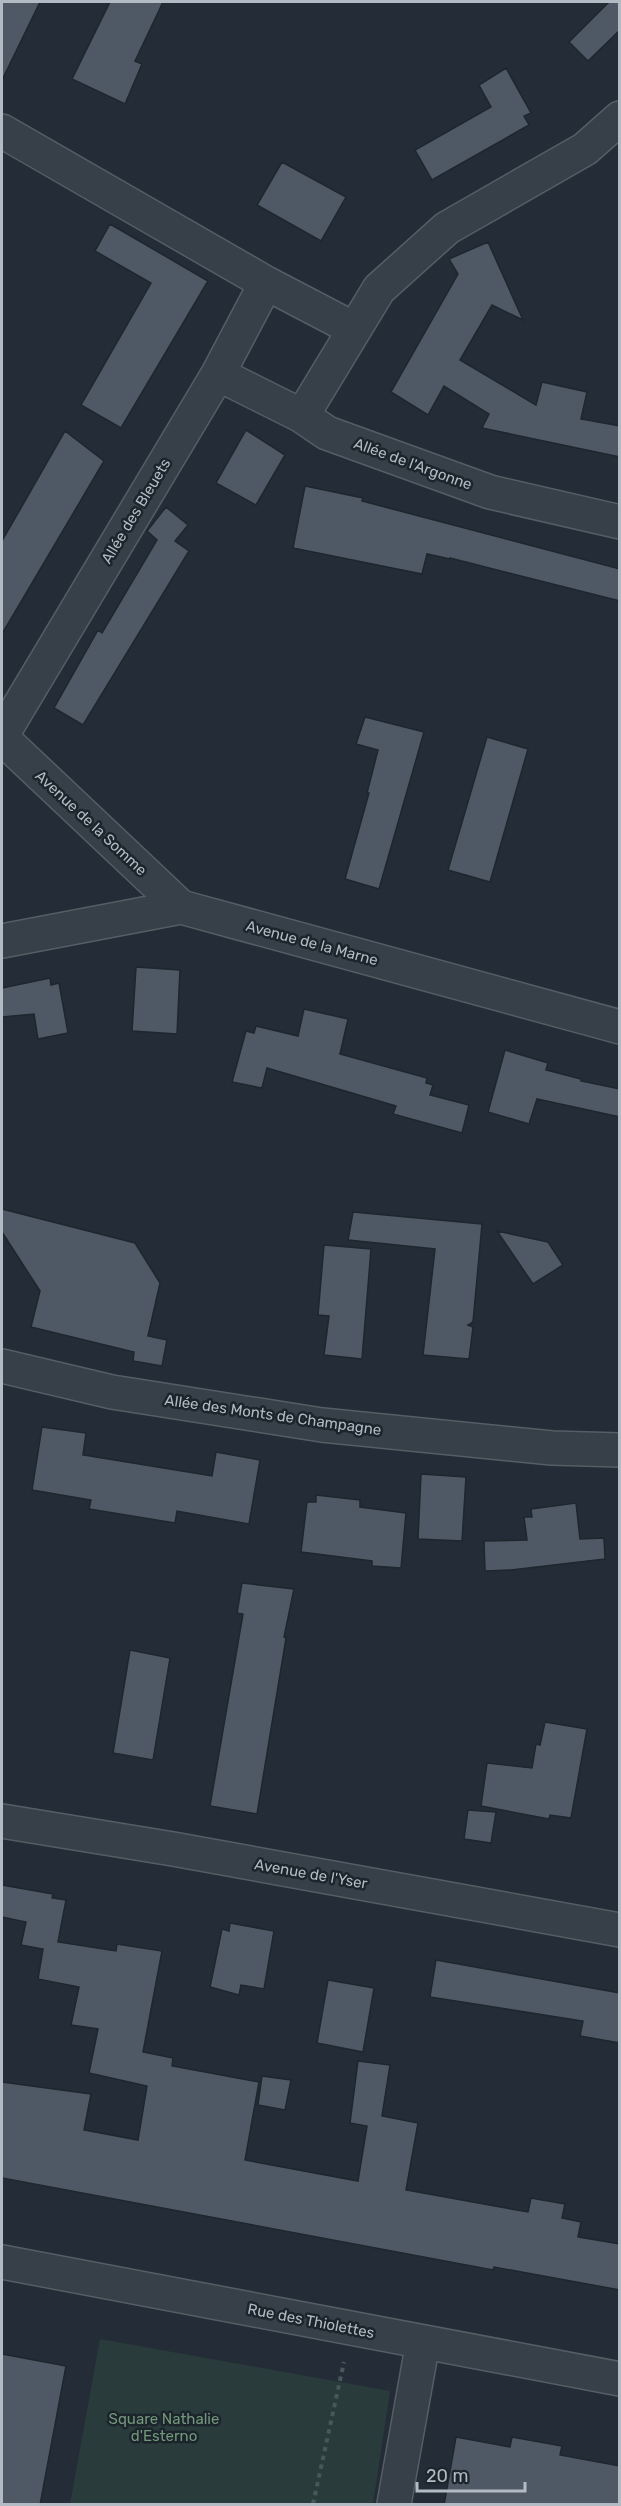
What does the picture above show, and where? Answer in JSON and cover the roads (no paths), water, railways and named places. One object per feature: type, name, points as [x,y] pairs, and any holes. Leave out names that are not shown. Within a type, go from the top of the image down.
[{"type":"street","points":[[302,417],[379,289],[447,228],[585,149],[620,118]]},
{"type":"street","points":[[8,135],[266,283],[354,329]]},
{"type":"street","name":"Allée des Bleuets","points":[[2,737],[219,374],[266,283]]},
{"type":"street","name":"Allée de l'Argonne","points":[[219,374],[302,417],[327,433],[490,492],[620,522]]},
{"type":"street","name":"Avenue de la Somme","points":[[2,737],[181,907]]},
{"type":"street","name":"Avenue de la Marne","points":[[2,941],[181,907],[620,1027]]},
{"type":"street","name":"Allée des Monts de Champagne","points":[[2,1366],[112,1392],[322,1425],[552,1448],[620,1450]]},
{"type":"street","name":"Avenue de l'Yser","points":[[2,1821],[173,1849],[620,1930]]},
{"type":"street","name":"Rue des Thiolettes","points":[[2,2262],[620,2379]]},
{"type":"street","points":[[394,2505],[423,2342]]},
{"type":"park label","name":"Square Nathalie d'Esterno","points":[[164,2428]]}]
